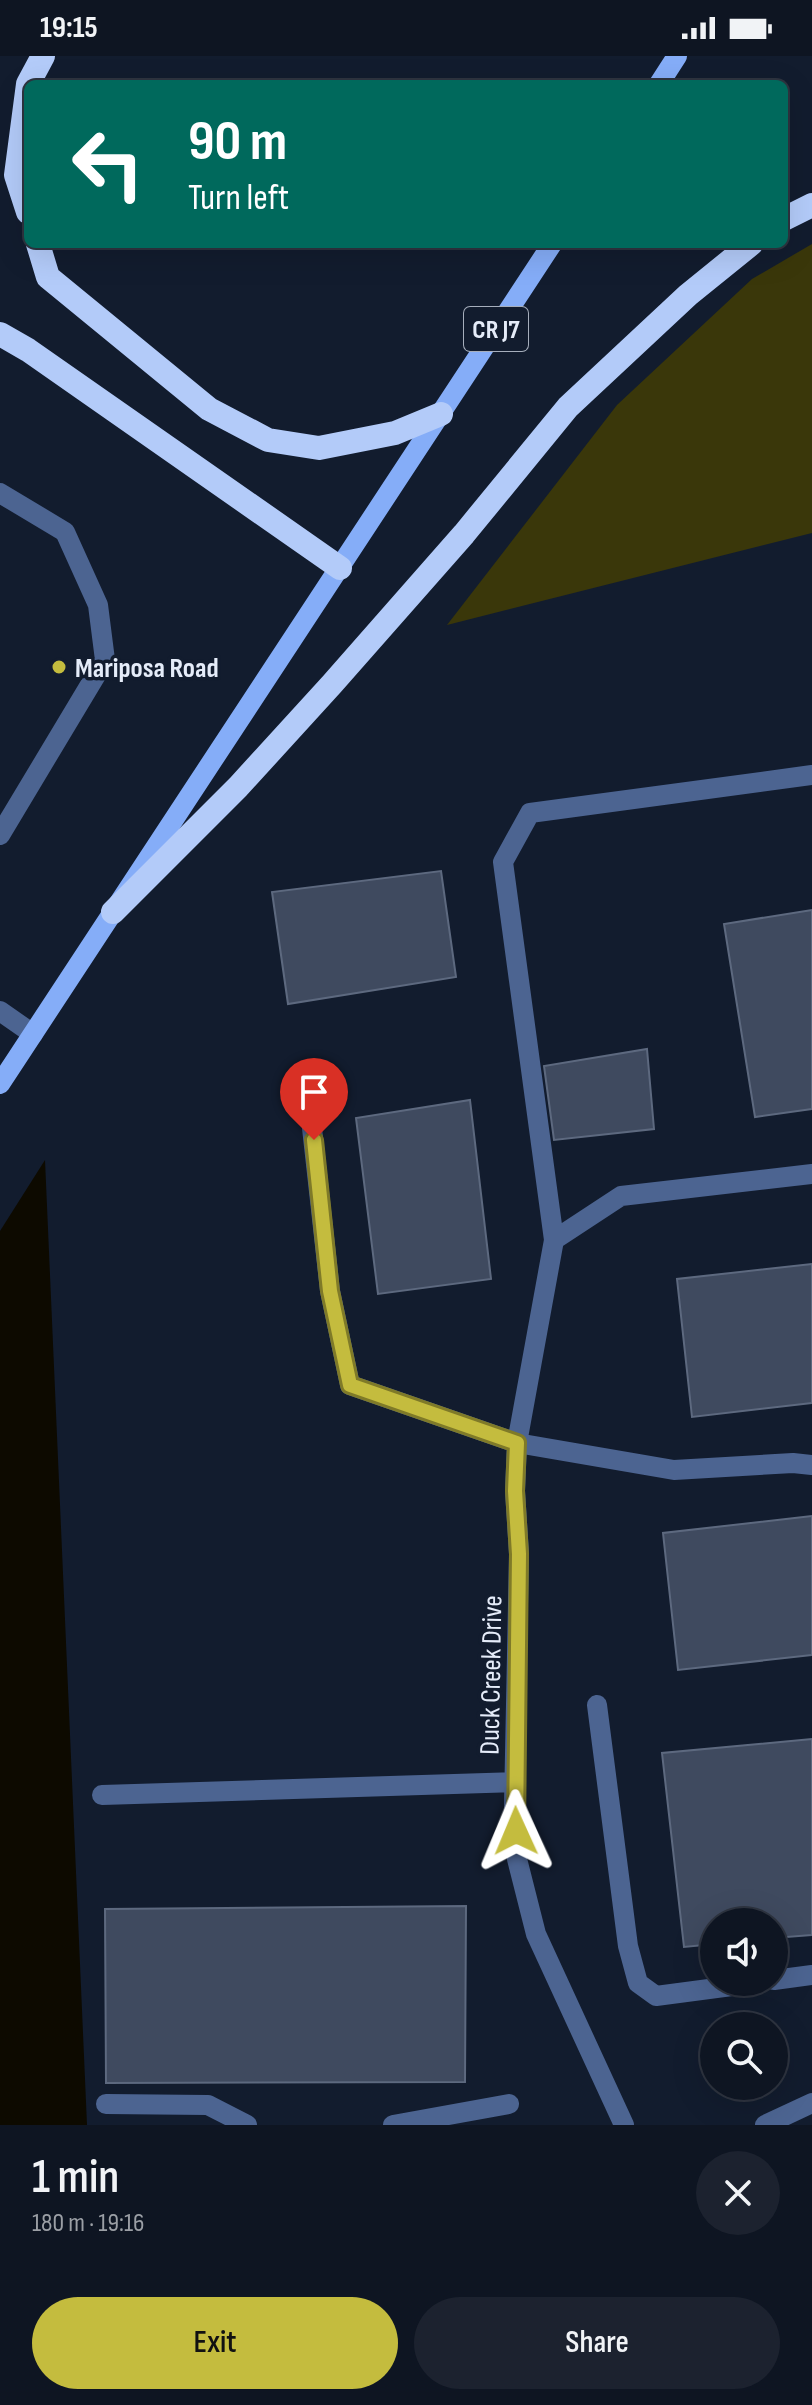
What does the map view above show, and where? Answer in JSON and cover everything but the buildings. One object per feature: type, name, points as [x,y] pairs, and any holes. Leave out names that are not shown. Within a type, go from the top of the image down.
[{"type":"highway","points":[[30,80],[43,56]]},
{"type":"highway","points":[[24,114],[16,175],[24,200]]},
{"type":"highway","points":[[788,217],[812,205]]},
{"type":"highway","points":[[39,248],[48,277],[209,409],[268,440],[319,448],[395,433],[441,414]]},
{"type":"highway","points":[[113,912],[238,787],[332,684],[464,534],[568,407],[688,295],[746,248]]},
{"type":"highway","points":[[0,334],[28,350],[340,568]]},
{"type":"main road","points":[[662,80],[677,56]]},
{"type":"main road","name":"CR J7","points":[[0,1084],[549,248]]},
{"type":"street","points":[[0,493],[65,532],[98,605],[105,660],[0,835]]},
{"type":"street","name":"Duck Creek Drive","points":[[624,2125],[563,1998],[532,1923],[517,1859],[517,1443],[554,1240],[503,862],[530,813],[812,775]]},
{"type":"street","points":[[0,1011],[33,1034]]},
{"type":"street","points":[[310,1110],[330,1291],[350,1385],[517,1443],[674,1470],[793,1463],[812,1465]]},
{"type":"street","points":[[554,1240],[621,1196],[812,1174]]},
{"type":"street","points":[[597,1705],[628,1946],[638,1983],[656,1996],[700,1990]]},
{"type":"street","points":[[102,1795],[516,1782]]},
{"type":"street","points":[[788,1978],[812,1975]]},
{"type":"street","points":[[765,2125],[812,2103]]},
{"type":"street","points":[[106,2104],[208,2105],[247,2125]]},
{"type":"street","points":[[393,2125],[509,2104]]},
{"type":"shaded area","points":[[812,244],[812,533],[447,625],[617,405],[752,279]]},
{"type":"shaded area","points":[[45,1160],[87,2125],[0,2125],[0,1231]]},
{"type":"place","name":"Mariposa Road","points":[[59,667]]},
{"type":"route","points":[[314,1140],[330,1291],[350,1385],[517,1443],[516,1831]]}]
